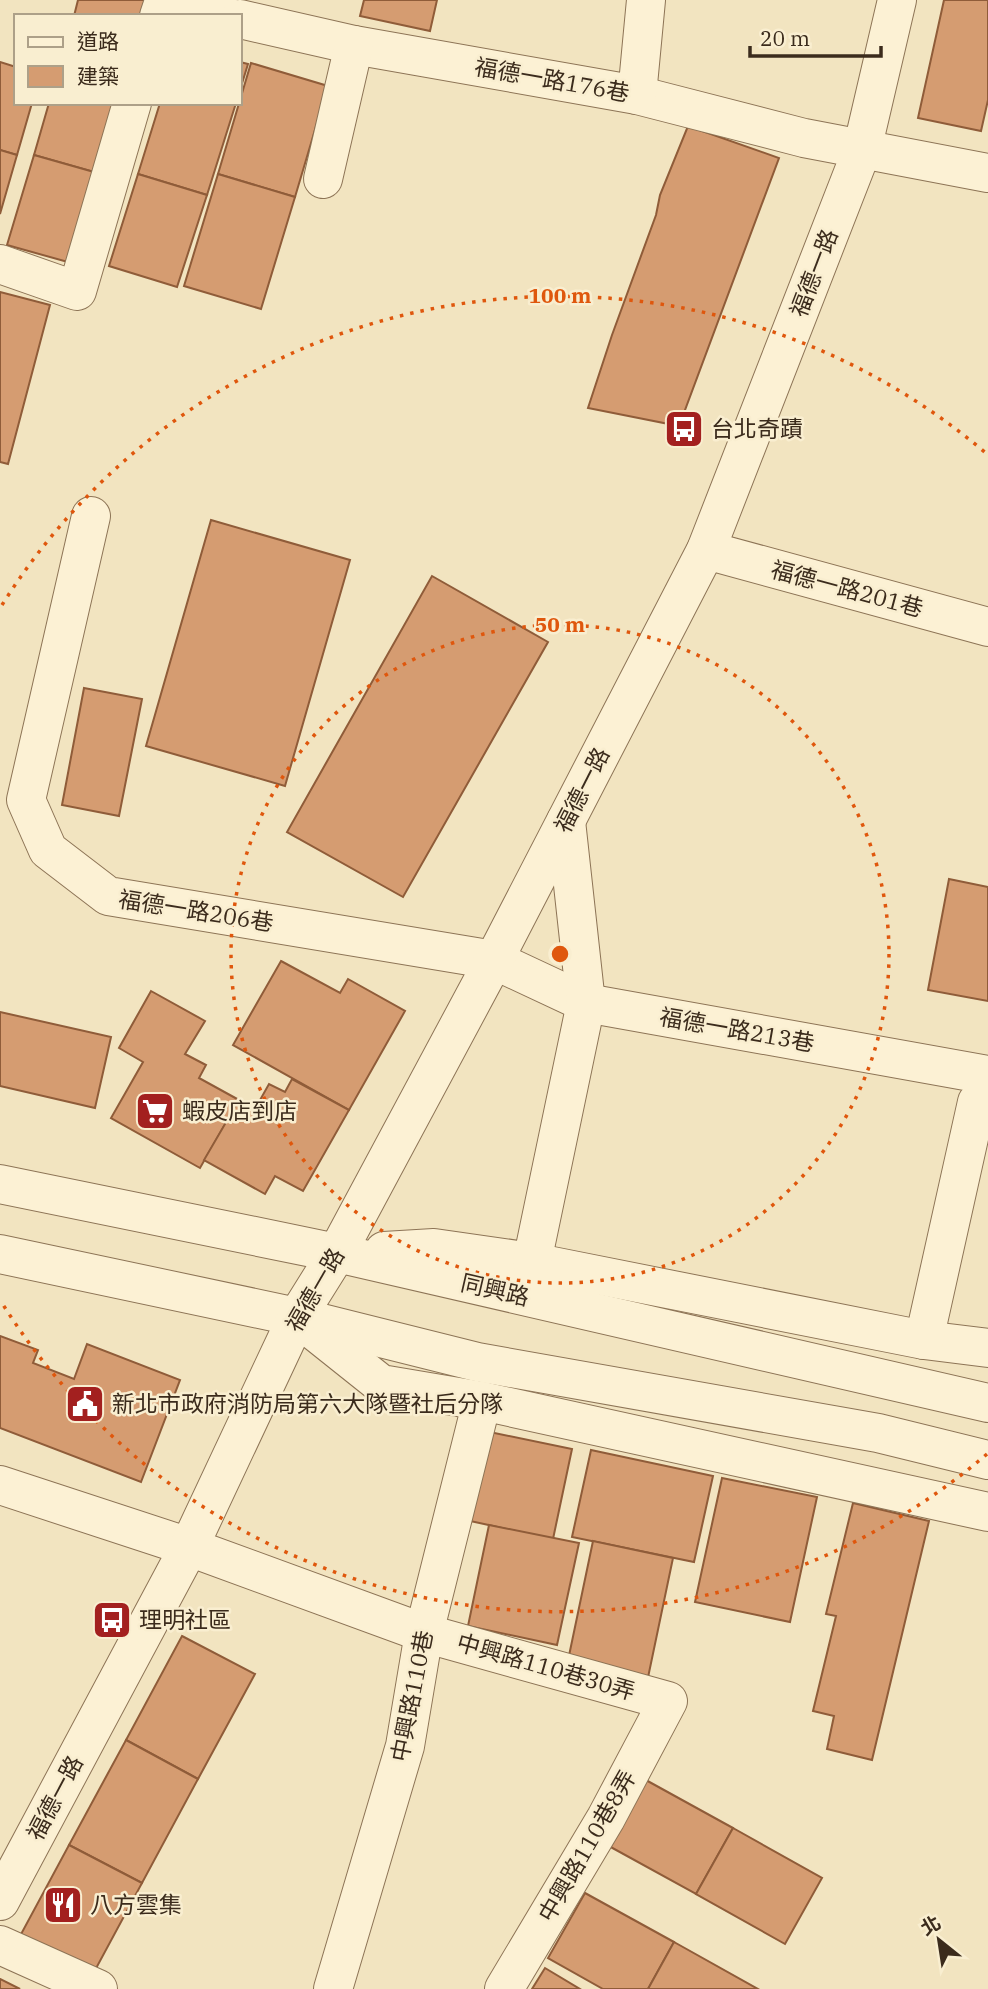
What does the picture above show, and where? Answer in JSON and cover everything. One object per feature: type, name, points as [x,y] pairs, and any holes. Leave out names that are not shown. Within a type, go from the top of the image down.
[{"type":"street","points":[[637,95],[646,0]]},
{"type":"street","name":"福德一路","points":[[2,1892],[189,1547],[297,1318],[337,1253],[494,960],[706,550],[862,150],[897,0]]},
{"type":"street","points":[[160,14],[163,1],[218,14]]},
{"type":"street","name":"福德一路176巷","points":[[242,19],[354,45],[637,95],[862,150],[988,173]]},
{"type":"street","points":[[323,179],[354,45]]},
{"type":"street","points":[[0,264],[77,291],[131,105]]},
{"type":"street","name":"福德一路206巷","points":[[91,516],[26,800],[48,850],[108,896],[494,960]]},
{"type":"street","name":"福德一路201巷","points":[[706,550],[988,627]]},
{"type":"street","points":[[532,1262],[586,1003],[566,821]]},
{"type":"street","name":"福德一路213巷","points":[[494,960],[586,1003],[983,1089]]},
{"type":"street","points":[[923,1340],[983,1089]]},
{"type":"street","name":"同興路","points":[[0,1184],[337,1253],[988,1403]]},
{"type":"street","points":[[337,1253],[434,1248],[532,1262],[923,1340],[988,1348]]},
{"type":"street","points":[[0,1254],[297,1318],[477,1362],[878,1433],[988,1461]]},
{"type":"street","points":[[297,1318],[381,1384],[482,1401],[988,1512]]},
{"type":"street","name":"中興路110巷","points":[[333,1989],[405,1746],[424,1633],[482,1401]]},
{"type":"street","points":[[0,1485],[189,1547],[424,1633]]},
{"type":"street","name":"中興路110巷30弄","points":[[424,1633],[668,1701]]},
{"type":"street","name":"中興路110巷8弄","points":[[504,1989],[606,1818],[668,1701]]},
{"type":"street","points":[[0,1945],[97,1989]]},
{"type":"building","points":[[78,0],[152,0],[148,14],[74,14]]},
{"type":"building","points":[[364,0],[437,0],[430,31],[360,16]]},
{"type":"building","points":[[944,0],[988,0],[988,100],[981,131],[918,118]]},
{"type":"building","points":[[0,62],[14,66],[14,105],[31,105],[17,155],[0,150]]},
{"type":"building","points":[[242,62],[248,64],[242,84]]},
{"type":"building","points":[[251,63],[328,86],[295,197],[218,174],[239,105],[242,105],[242,93]]},
{"type":"building","points":[[48,105],[120,105],[101,174],[34,155]]},
{"type":"building","points":[[159,105],[235,105],[207,195],[138,174]]},
{"type":"building","points":[[688,126],[779,158],[679,426],[588,408],[656,215],[660,195]]},
{"type":"building","points":[[0,150],[17,155],[0,214]]},
{"type":"building","points":[[34,155],[101,174],[75,264],[7,245]]},
{"type":"building","points":[[138,174],[207,195],[177,287],[109,266]]},
{"type":"building","points":[[218,174],[295,197],[261,309],[184,286]]},
{"type":"building","points":[[0,292],[50,305],[8,464],[0,462]]},
{"type":"building","points":[[211,520],[350,560],[285,786],[146,746]]},
{"type":"building","points":[[432,576],[548,642],[403,897],[287,832]]},
{"type":"building","points":[[84,688],[142,699],[119,816],[62,805]]},
{"type":"building","points":[[949,879],[988,887],[988,1001],[928,990]]},
{"type":"building","points":[[281,961],[340,993],[348,979],[405,1011],[349,1110],[233,1045]]},
{"type":"building","points":[[151,991],[205,1021],[185,1054],[206,1065],[199,1078],[239,1100],[200,1168],[111,1118],[143,1062],[119,1048]]},
{"type":"building","points":[[0,1012],[111,1037],[95,1108],[0,1086]]},
{"type":"building","points":[[292,1079],[349,1110],[303,1191],[275,1176],[265,1194],[204,1160],[239,1100],[255,1109],[269,1084],[285,1092]]},
{"type":"building","name":"新北市政府消防局第六大隊暨社后分隊","points":[[0,1336],[38,1350],[33,1363],[74,1379],[87,1344],[180,1380],[141,1482],[0,1428]]},
{"type":"building","points":[[480,1430],[572,1449],[553,1539],[461,1519]]},
{"type":"building","points":[[591,1450],[713,1476],[694,1562],[572,1537]]},
{"type":"building","points":[[722,1478],[817,1497],[790,1622],[695,1602]]},
{"type":"building","points":[[853,1503],[929,1521],[872,1760],[827,1749],[834,1716],[813,1711],[836,1616],[826,1614]]},
{"type":"building","points":[[489,1525],[579,1543],[557,1645],[468,1626]]},
{"type":"building","points":[[593,1541],[673,1558],[646,1687],[566,1670]]},
{"type":"building","points":[[182,1636],[255,1674],[198,1779],[126,1740]]},
{"type":"building","points":[[126,1740],[198,1779],[142,1883],[69,1845]]},
{"type":"building","points":[[644,1779],[733,1828],[696,1894],[607,1845]]},
{"type":"building","points":[[733,1828],[822,1878],[785,1944],[696,1894]]},
{"type":"building","points":[[69,1845],[142,1883],[86,1987],[13,1949]]},
{"type":"building","points":[[585,1893],[674,1942],[648,1989],[603,1989],[548,1958]]},
{"type":"building","points":[[674,1942],[758,1989],[648,1989]]},
{"type":"building","points":[[545,1968],[580,1989],[532,1989]]},
{"type":"building","points":[[0,1979],[20,1989],[0,1989]]},
{"type":"place","name":"台北奇蹟","points":[[684,429]]},
{"type":"place","name":"蝦皮店到店","points":[[155,1111]]},
{"type":"place","name":"新北市政府消防局第六大隊暨社后分隊","points":[[85,1404]]},
{"type":"place","name":"理明社區","points":[[112,1620]]},
{"type":"place","name":"八方雲集","points":[[63,1905]]}]
